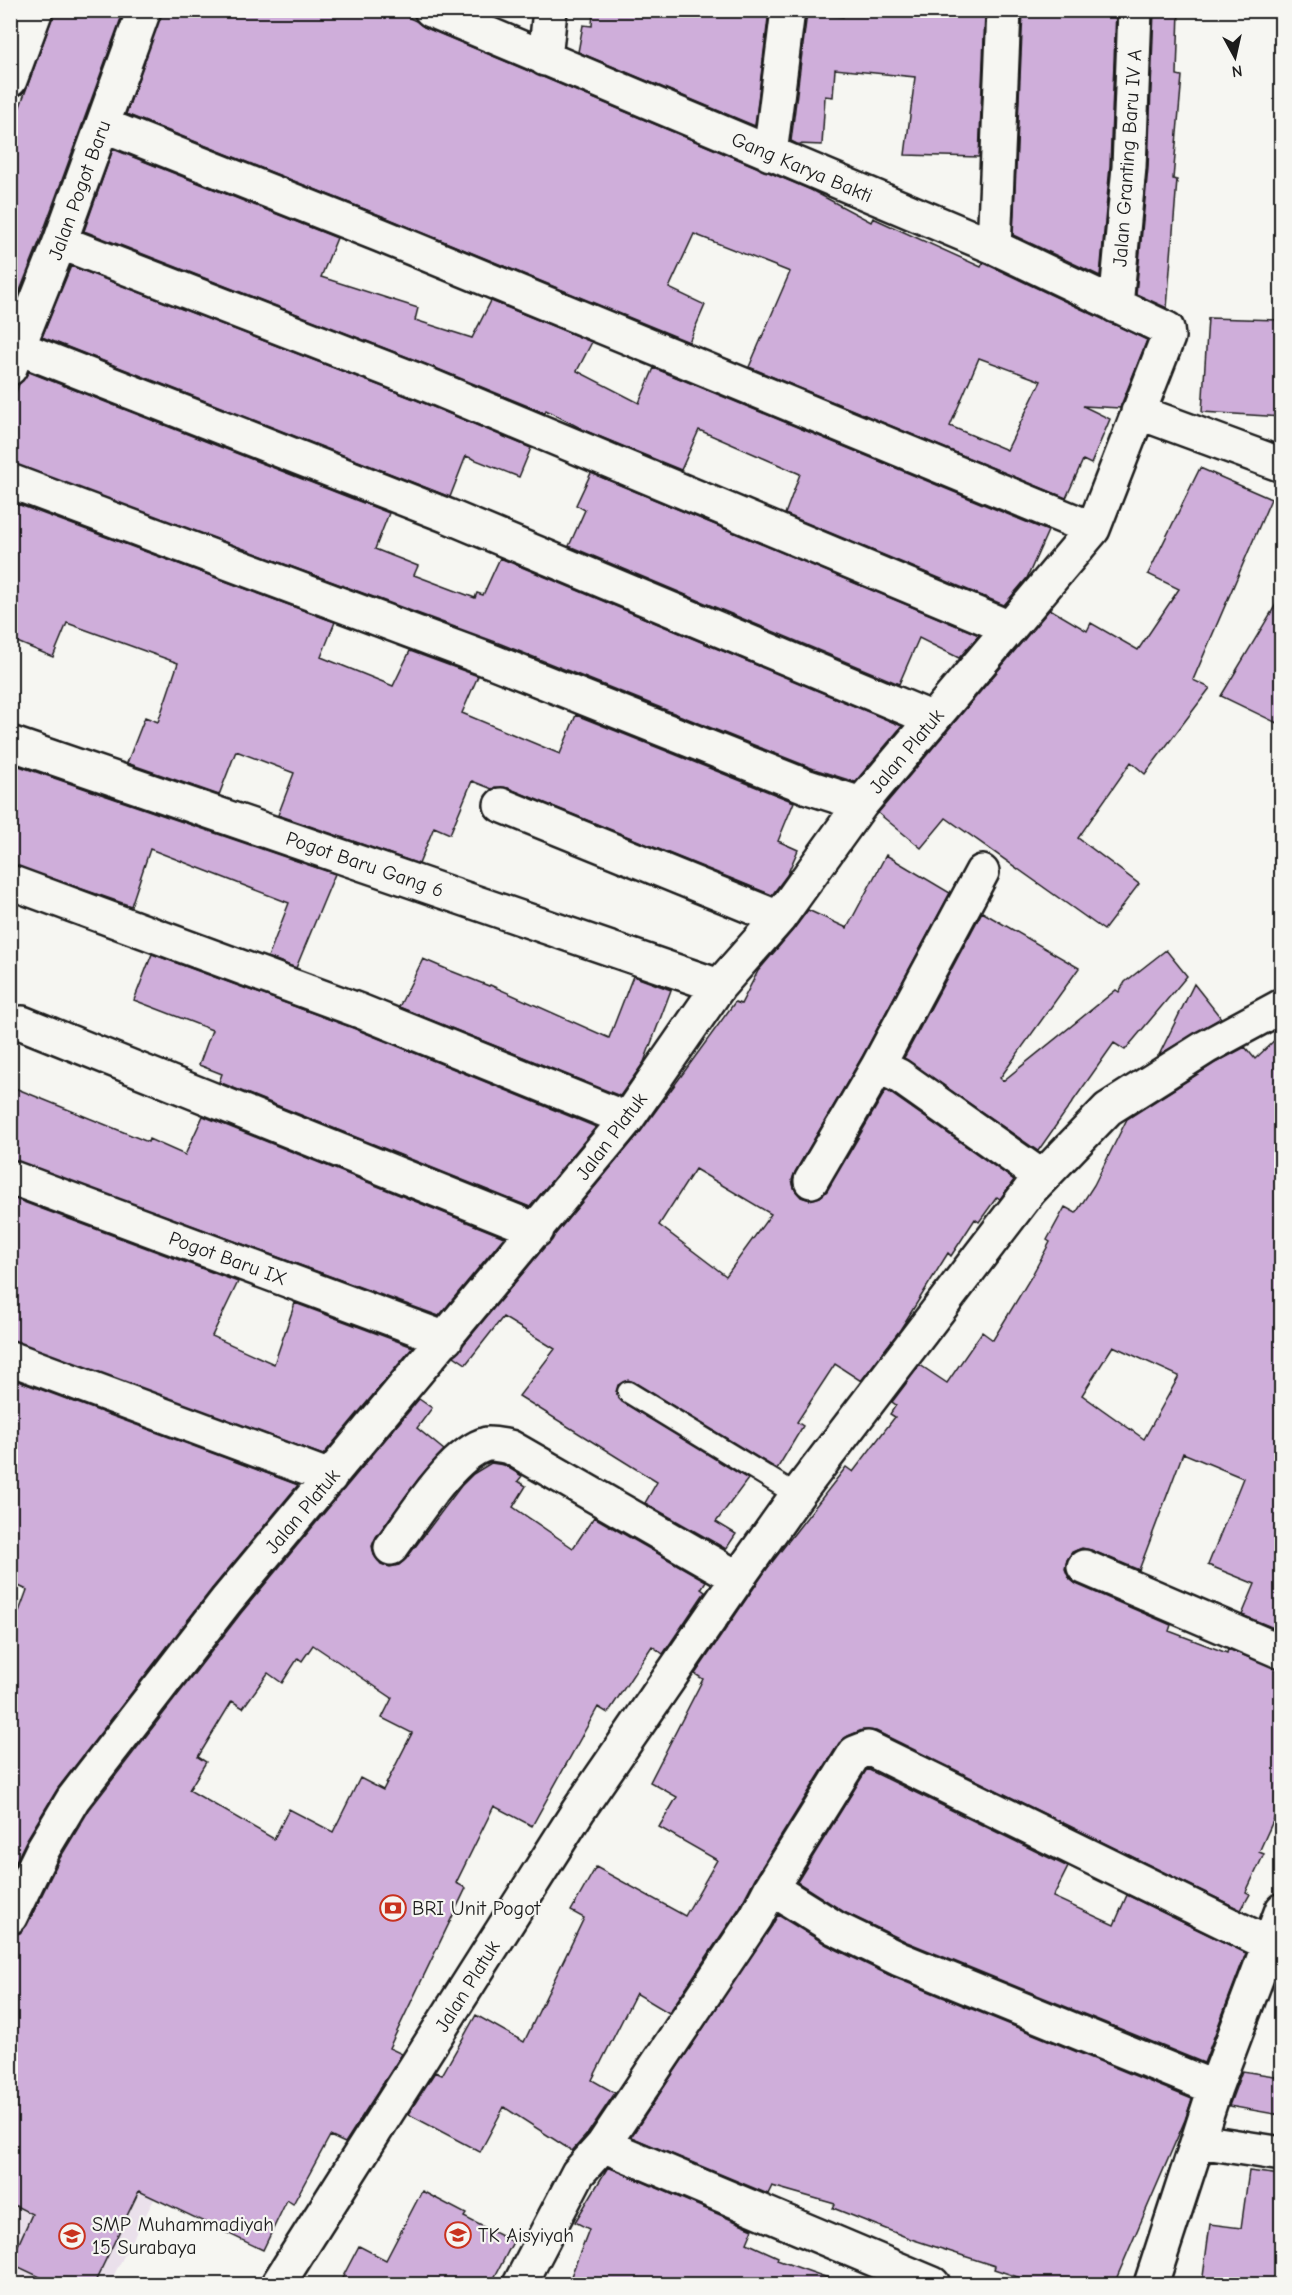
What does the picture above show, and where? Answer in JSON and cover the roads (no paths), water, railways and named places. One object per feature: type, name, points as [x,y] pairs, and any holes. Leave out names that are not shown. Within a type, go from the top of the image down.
[{"type":"street","points":[[10,80],[36,10]]},
{"type":"street","name":"Jalan Pogot Baru","points":[[15,358],[60,242],[144,10]]},
{"type":"street","name":"Gang Karya Bakti","points":[[431,10],[994,247],[1168,331]]},
{"type":"street","points":[[544,59],[550,10]]},
{"type":"street","points":[[770,154],[788,10]]},
{"type":"street","points":[[994,247],[1004,10]]},
{"type":"street","name":"Jalan Granting Baru IV A","points":[[1116,306],[1129,167],[1135,10]]},
{"type":"street","points":[[103,125],[380,235],[1093,529]]},
{"type":"street","points":[[60,242],[421,382],[1010,628]]},
{"type":"street","name":"Jalan Platuk","points":[[10,1917],[43,1849],[73,1799],[226,1601],[537,1230],[627,1119],[719,986],[779,918],[861,804],[1093,529],[1168,338],[1168,331]]},
{"type":"street","points":[[15,358],[448,516],[933,719]]},
{"type":"street","points":[[1138,412],[1281,465]]},
{"type":"street","points":[[10,481],[494,662],[808,787],[861,804]]},
{"type":"street","name":"Pogot Baru Gang 6","points":[[10,743],[719,986]]},
{"type":"street","points":[[501,806],[779,918]]},
{"type":"street","points":[[811,1181],[878,1066],[982,872]]},
{"type":"street","points":[[10,882],[360,1011],[627,1119]]},
{"type":"street","name":"Jalan Platuk","points":[[278,2284],[578,1811],[738,1578],[797,1495],[1030,1190],[1108,1108],[1206,1047],[1281,1006]]},
{"type":"street","points":[[22,1023],[537,1230]]},
{"type":"street","points":[[878,1066],[899,1076],[1042,1177]]},
{"type":"street","name":"Pogot Baru IX","points":[[10,1177],[446,1339]]},
{"type":"street","points":[[10,1358],[330,1477]]},
{"type":"street","points":[[391,1548],[458,1461],[472,1450],[489,1443],[510,1447],[738,1578]]},
{"type":"street","points":[[1084,1567],[1281,1652]]},
{"type":"street","points":[[520,2284],[579,2172],[603,2145],[756,1917],[771,1888],[855,1753],[868,1748],[1267,1943]]},
{"type":"street","points":[[771,1888],[836,1928],[898,1959],[1215,2088]]},
{"type":"street","points":[[1151,2284],[1215,2088],[1281,1910]]},
{"type":"street","points":[[1199,2141],[1281,2154]]},
{"type":"street","points":[[603,2145],[933,2284]]},
{"type":"lane","points":[[628,1392],[797,1495]]},
{"type":"place","name":"BRI Unit Pogot","points":[[393,1908]]},
{"type":"place","name":"TK Aisyiyah","points":[[458,2235]]},
{"type":"place","name":"SMP Muhammadiyah 15 Surabaya","points":[[72,2236]]}]
